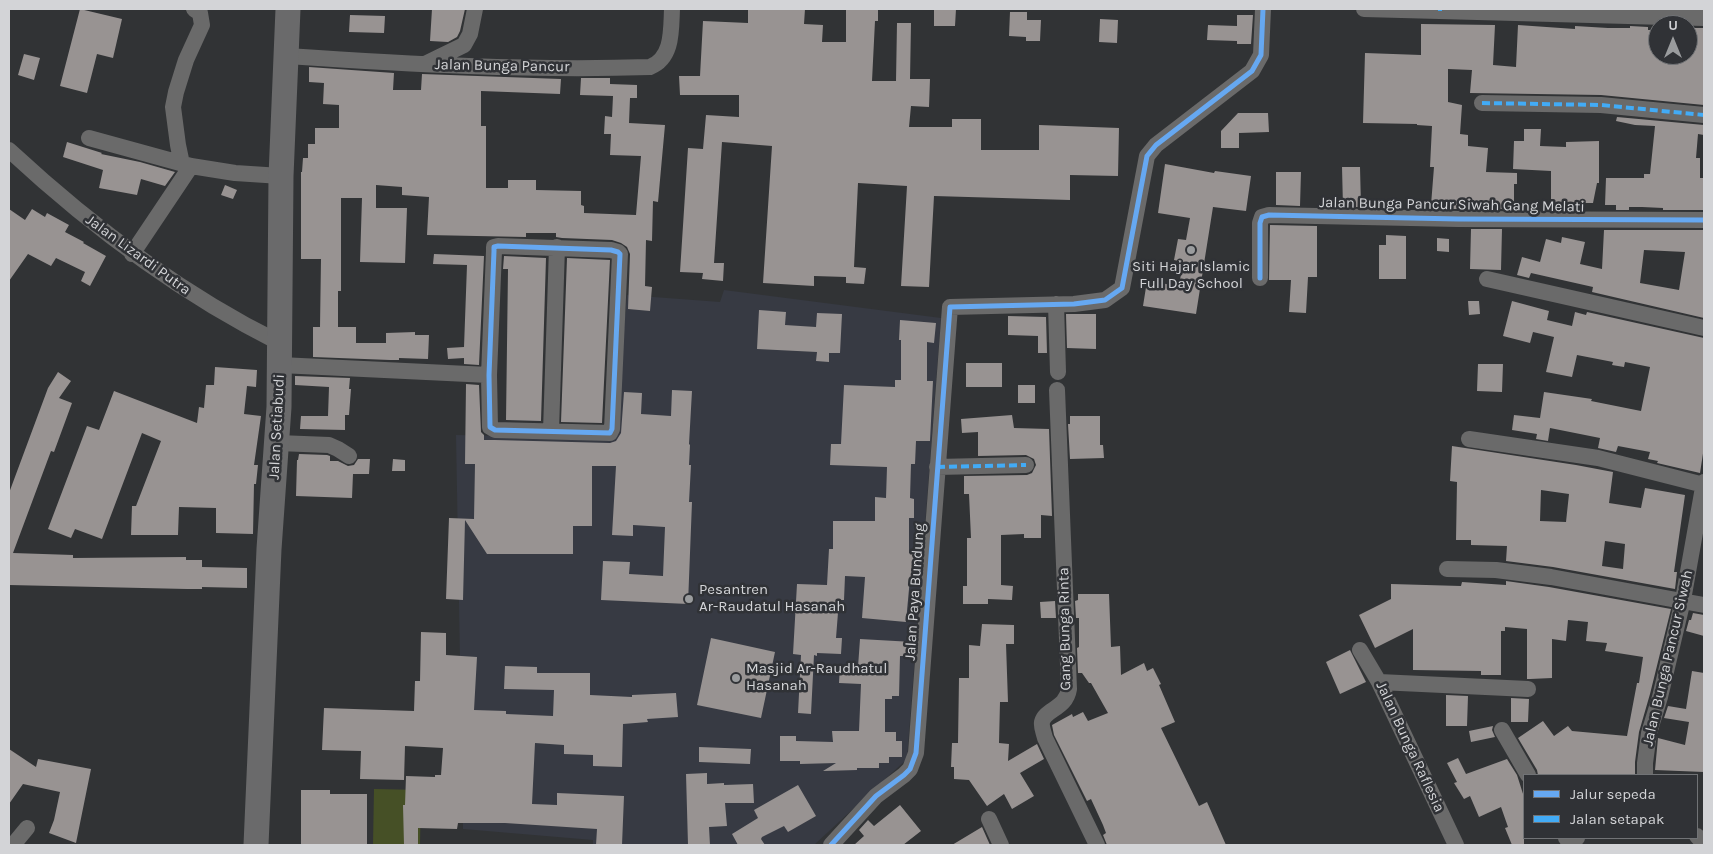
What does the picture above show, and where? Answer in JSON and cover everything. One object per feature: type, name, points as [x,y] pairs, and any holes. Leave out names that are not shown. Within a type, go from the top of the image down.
[{"type":"main road","name":"Jalan Setiabudi","points":[[256,845],[269,549],[278,443],[281,176],[288,9]]},
{"type":"street","points":[[186,165],[178,145],[173,107],[178,84],[202,25],[200,13],[194,9]]},
{"type":"street","points":[[423,65],[464,44],[470,34],[475,9]]},
{"type":"street","name":"Jalan Bunga Pancur","points":[[287,56],[423,65],[540,68],[650,67],[664,58],[669,46],[672,9]]},
{"type":"street","points":[[1058,372],[1056,304],[1105,300],[1122,288],[1147,156],[1156,145],[1252,71],[1261,55],[1264,9]]},
{"type":"street","points":[[1364,9],[1654,13],[1704,18]]},
{"type":"street","points":[[1482,103],[1601,105],[1704,115]]},
{"type":"street","points":[[89,138],[186,165],[235,173],[281,176]]},
{"type":"street","name":"Jalan Lizardi Putra","points":[[9,150],[73,208],[132,254],[191,294],[247,326],[280,354]]},
{"type":"street","points":[[132,254],[186,165]]},
{"type":"street","name":"Jalan Bunga Pancur Siwah Gang Melati","points":[[1260,278],[1260,223],[1262,217],[1269,215],[1458,219],[1704,220]]},
{"type":"street","points":[[494,247],[557,247],[618,252],[620,256],[611,431],[607,434],[495,430],[490,425],[489,375],[494,247]]},
{"type":"street","points":[[551,431],[557,247]]},
{"type":"street","points":[[1487,279],[1704,328]]},
{"type":"street","name":"Jalan Paya Bundung","points":[[831,845],[876,796],[910,769],[916,753],[950,307],[1056,304]]},
{"type":"street","points":[[280,354],[489,375]]},
{"type":"street","name":"Gang Bunga Rinta","points":[[1057,390],[1068,689],[1066,700],[1044,717],[1042,723],[1045,738],[1097,845]]},
{"type":"street","points":[[1469,439],[1598,458],[1704,483]]},
{"type":"street","points":[[278,443],[329,445],[338,448],[349,456]]},
{"type":"street","points":[[937,467],[1026,465]]},
{"type":"street","name":"Jalan Bunga Pancur Siwah","points":[[1645,774],[1649,733],[1660,698],[1683,600],[1704,483]]},
{"type":"street","points":[[1447,569],[1496,570],[1551,577],[1704,605]]},
{"type":"street","name":"Jalan Bunga Raflesia","points":[[1360,650],[1379,682],[1456,845]]},
{"type":"street","points":[[1379,682],[1528,689]]},
{"type":"street","points":[[1502,730],[1527,774]]},
{"type":"street","points":[[989,819],[1001,845]]},
{"type":"street","points":[[13,845],[27,828]]},
{"type":"shaded area","name":"Pesantren Ar-Raudatul Hasanah","points":[[724,290],[941,318],[907,759],[814,845],[593,845],[593,840],[463,829],[456,435],[614,438],[627,295],[720,302]]},
{"type":"green space","points":[[374,789],[421,790],[420,845],[373,845]]},
{"type":"building","points":[[80,9],[122,19],[113,58],[97,54],[87,93],[60,86]]},
{"type":"building","points":[[432,9],[465,9],[457,37],[448,42],[430,41]]},
{"type":"building","points":[[748,9],[805,9],[804,24],[823,25],[822,42],[846,42],[846,9],[878,9],[878,21],[875,21],[872,81],[896,81],[897,23],[911,23],[910,79],[930,79],[929,107],[911,106],[909,127],[952,127],[952,119],[981,119],[981,150],[1039,150],[1039,125],[1119,128],[1118,176],[1070,175],[1070,200],[934,196],[929,287],[901,286],[907,186],[858,183],[854,267],[866,268],[864,284],[846,283],[846,277],[814,276],[814,286],[763,283],[772,146],[722,142],[714,263],[724,263],[723,281],[702,279],[703,273],[680,272],[688,148],[703,149],[706,115],[739,117],[739,95],[680,95],[679,76],[700,76],[703,21],[748,23]]},
{"type":"building","points":[[934,9],[956,9],[955,26],[934,26]]},
{"type":"building","points":[[1010,12],[1027,12],[1027,20],[1041,20],[1040,41],[1026,41],[1026,37],[1009,36]]},
{"type":"building","points":[[350,15],[385,16],[384,33],[349,32]]},
{"type":"building","points":[[1237,15],[1253,15],[1251,44],[1237,44],[1237,41],[1207,40],[1208,25],[1237,26]]},
{"type":"building","points":[[1100,19],[1118,20],[1117,43],[1099,42]]},
{"type":"building","points":[[1421,24],[1495,25],[1493,65],[1516,67],[1518,25],[1575,29],[1575,26],[1630,28],[1630,26],[1648,27],[1648,65],[1698,65],[1698,28],[1704,28],[1704,105],[1601,95],[1470,93],[1472,70],[1448,69],[1448,102],[1462,105],[1460,134],[1468,135],[1468,146],[1488,148],[1486,172],[1517,173],[1517,184],[1514,184],[1514,209],[1443,209],[1443,206],[1431,205],[1434,167],[1430,167],[1432,126],[1363,123],[1365,53],[1421,55]]},
{"type":"building","points":[[24,54],[40,58],[34,80],[18,75]]},
{"type":"building","points":[[309,67],[394,73],[393,90],[421,90],[422,74],[561,79],[560,94],[481,91],[481,126],[486,126],[486,188],[508,188],[508,180],[536,180],[536,190],[581,191],[581,205],[584,206],[584,213],[636,215],[641,156],[610,155],[611,134],[604,134],[605,116],[612,117],[613,96],[580,95],[581,78],[610,78],[610,84],[637,85],[637,98],[630,98],[629,123],[665,125],[658,202],[653,201],[652,241],[646,240],[645,286],[652,287],[650,311],[628,309],[630,254],[627,247],[621,243],[612,240],[562,238],[556,237],[556,233],[526,233],[526,237],[427,235],[429,197],[402,195],[402,187],[376,185],[376,208],[407,208],[405,263],[360,262],[362,198],[341,198],[341,291],[338,291],[338,327],[356,327],[356,343],[386,343],[386,333],[415,332],[415,335],[429,335],[428,359],[399,358],[399,360],[390,360],[313,357],[313,327],[320,327],[321,259],[301,259],[301,172],[303,158],[308,158],[308,144],[315,144],[315,128],[339,128],[339,105],[323,104],[324,83],[309,82]]},
{"type":"building","points":[[1238,113],[1268,113],[1269,132],[1239,133],[1239,148],[1221,148],[1221,131]]},
{"type":"building","points":[[1617,117],[1704,125],[1704,135],[1698,134],[1696,158],[1700,158],[1700,178],[1703,178],[1704,210],[1663,210],[1663,208],[1629,207],[1629,210],[1616,210],[1616,205],[1605,205],[1606,178],[1644,178],[1644,174],[1650,174],[1655,126],[1635,125],[1616,121]]},
{"type":"building","points":[[1524,129],[1541,129],[1540,146],[1566,147],[1566,142],[1599,141],[1599,183],[1597,183],[1593,203],[1551,203],[1551,171],[1513,169],[1514,141],[1524,141]]},
{"type":"building","points":[[67,142],[101,154],[175,172],[165,186],[141,179],[137,195],[99,188],[103,170],[63,157]]},
{"type":"building","name":"Siti Hajar Islamic Full Day School","points":[[1165,164],[1214,173],[1215,171],[1251,176],[1246,211],[1213,207],[1196,314],[1143,306],[1147,281],[1179,286],[1183,262],[1174,260],[1178,239],[1186,240],[1190,218],[1158,213]]},
{"type":"building","points":[[1342,167],[1360,167],[1361,207],[1343,207]]},
{"type":"building","points":[[1276,172],[1301,172],[1300,206],[1276,205]]},
{"type":"building","points":[[225,185],[237,190],[233,199],[221,195]]},
{"type":"building","points":[[9,209],[25,220],[32,209],[45,217],[47,213],[69,225],[65,232],[106,256],[90,286],[81,281],[85,272],[56,258],[51,266],[28,254],[9,281]]},
{"type":"building","points":[[1270,225],[1317,226],[1317,277],[1308,277],[1306,313],[1289,312],[1291,280],[1269,280]]},
{"type":"building","points":[[1471,229],[1502,229],[1501,270],[1470,269]]},
{"type":"building","points":[[1604,230],[1704,230],[1704,318],[1592,292],[1593,287],[1531,273],[1529,278],[1517,275],[1522,257],[1540,262],[1546,239],[1561,243],[1562,237],[1585,242],[1580,264],[1602,269]],"holes":[[[1644,250],[1685,252],[1679,290],[1640,283]]]},
{"type":"building","points":[[1386,235],[1406,236],[1406,279],[1379,279],[1379,245],[1386,245]]},
{"type":"building","points":[[1437,238],[1449,239],[1449,252],[1437,251]]},
{"type":"building","points":[[434,254],[484,256],[479,365],[464,364],[464,358],[448,359],[447,348],[464,347],[467,265],[433,264]]},
{"type":"building","points":[[504,256],[546,258],[541,421],[506,420],[508,269],[503,269]]},
{"type":"building","points":[[567,258],[610,260],[602,423],[561,422]]},
{"type":"building","points":[[1468,301],[1479,301],[1480,314],[1469,315]]},
{"type":"building","points":[[1512,301],[1549,311],[1547,320],[1572,326],[1575,312],[1586,315],[1587,312],[1704,338],[1704,447],[1700,473],[1657,463],[1658,461],[1648,459],[1650,452],[1618,446],[1616,452],[1598,448],[1600,438],[1550,428],[1548,441],[1536,439],[1537,434],[1512,430],[1514,415],[1540,418],[1544,392],[1592,399],[1591,401],[1641,411],[1650,367],[1625,362],[1624,367],[1612,365],[1613,362],[1577,355],[1572,377],[1546,372],[1554,337],[1533,332],[1530,343],[1503,336]]},
{"type":"building","points":[[759,310],[786,312],[785,325],[816,327],[817,313],[842,314],[840,353],[829,353],[829,362],[816,361],[817,352],[757,349]]},
{"type":"building","points":[[1066,314],[1096,314],[1096,349],[1067,348]]},
{"type":"building","points":[[1008,316],[1046,317],[1047,353],[1038,353],[1038,336],[1008,335]]},
{"type":"building","points":[[900,320],[936,323],[934,343],[927,342],[927,381],[933,381],[930,441],[916,441],[915,464],[911,464],[910,498],[914,499],[914,518],[909,518],[909,553],[915,553],[915,578],[910,578],[906,622],[862,618],[865,577],[845,576],[844,600],[839,600],[836,638],[842,638],[841,654],[817,653],[817,656],[814,655],[811,714],[798,713],[801,655],[793,654],[797,584],[827,585],[829,549],[833,549],[833,521],[875,521],[875,497],[886,498],[887,467],[830,465],[831,444],[841,444],[844,385],[895,387],[895,380],[901,380]]},
{"type":"building","points":[[966,363],[1002,363],[1002,387],[966,387]]},
{"type":"building","points":[[1478,364],[1503,364],[1502,392],[1477,391]]},
{"type":"building","points":[[215,367],[257,370],[256,387],[247,386],[244,414],[261,416],[254,465],[258,465],[256,484],[254,484],[253,534],[216,533],[216,508],[179,507],[178,535],[131,535],[132,506],[136,506],[161,441],[142,433],[102,539],[75,529],[71,538],[48,529],[87,426],[99,430],[114,391],[197,423],[199,407],[204,408],[206,385],[214,385]]},
{"type":"building","points":[[58,372],[71,381],[59,398],[72,403],[54,452],[51,451],[13,553],[73,555],[73,558],[186,557],[186,560],[202,560],[202,567],[247,568],[247,588],[202,587],[202,589],[187,589],[9,585],[9,493],[48,388]]},
{"type":"building","points":[[295,376],[350,378],[349,415],[345,415],[345,430],[300,429],[301,416],[328,416],[329,387],[295,385]]},
{"type":"building","points":[[466,384],[479,385],[481,432],[484,435],[484,440],[610,443],[616,441],[621,433],[624,392],[642,393],[641,414],[671,416],[672,390],[692,391],[689,444],[689,465],[691,465],[689,502],[692,502],[688,604],[601,600],[603,561],[630,562],[629,574],[663,576],[665,527],[633,525],[633,536],[612,535],[616,466],[592,466],[592,526],[573,526],[573,554],[487,554],[465,520],[463,600],[446,599],[449,518],[474,519],[475,464],[465,464]]},
{"type":"building","points":[[1018,385],[1035,385],[1035,403],[1018,403]]},
{"type":"building","points":[[1012,415],[1014,428],[1049,429],[1052,516],[1041,515],[1041,538],[1024,538],[1024,534],[1001,535],[1001,585],[1013,586],[1012,600],[988,599],[988,604],[963,604],[963,586],[967,586],[967,538],[971,538],[969,494],[964,494],[964,476],[1027,475],[1032,473],[1036,465],[1034,459],[1026,455],[978,456],[978,432],[962,433],[961,419]]},
{"type":"building","points":[[1070,416],[1100,416],[1100,445],[1103,445],[1104,458],[1070,459],[1068,424],[1070,424]]},
{"type":"building","points":[[1452,446],[1613,472],[1609,503],[1641,508],[1645,488],[1685,495],[1674,572],[1677,572],[1675,589],[1553,567],[1506,561],[1507,546],[1471,545],[1471,540],[1456,540],[1457,482],[1450,481]],"holes":[[[1541,490],[1569,494],[1566,522],[1540,521]],[[1605,541],[1625,544],[1623,569],[1602,566]]]},
{"type":"building","points":[[299,454],[327,455],[330,456],[330,461],[338,461],[348,466],[354,465],[358,459],[370,459],[369,474],[353,474],[352,498],[296,496],[297,460]]},
{"type":"building","points":[[393,459],[405,460],[405,471],[392,471]]},
{"type":"building","points":[[1506,581],[1549,587],[1671,609],[1639,732],[1635,774],[1538,774],[1518,738],[1543,721],[1554,736],[1568,726],[1572,731],[1627,736],[1643,657],[1605,651],[1607,643],[1586,641],[1588,622],[1568,620],[1566,641],[1552,639],[1552,678],[1527,679],[1527,629],[1505,627],[1505,631],[1501,631],[1501,675],[1481,675],[1481,671],[1413,670],[1413,629],[1375,648],[1359,615],[1391,599],[1391,584],[1461,586],[1462,582],[1506,585]]},
{"type":"building","points":[[1078,594],[1109,594],[1111,647],[1120,646],[1121,675],[1144,663],[1147,671],[1153,668],[1175,722],[1161,728],[1199,806],[1207,802],[1226,845],[1107,845],[1103,835],[1106,833],[1103,825],[1091,799],[1087,801],[1054,735],[1052,725],[1072,714],[1073,717],[1083,712],[1088,721],[1108,713],[1091,683],[1082,673],[1078,673],[1079,618],[1076,618],[1075,601],[1078,600]]},
{"type":"building","points":[[1055,601],[1056,618],[1041,618],[1040,602]]},
{"type":"building","points":[[1693,613],[1704,615],[1704,636],[1686,631]]},
{"type":"building","points":[[982,624],[1014,625],[1014,644],[1006,644],[1008,702],[1000,702],[999,743],[1009,744],[1008,761],[1037,744],[1044,759],[1020,773],[1034,796],[1012,809],[1004,794],[987,806],[969,780],[954,779],[954,767],[951,767],[952,743],[958,743],[959,678],[969,678],[969,645],[980,646]]},
{"type":"building","points":[[421,632],[446,633],[446,655],[477,657],[474,710],[506,711],[506,714],[553,716],[554,690],[504,689],[505,666],[537,667],[537,673],[590,673],[590,695],[632,697],[632,695],[676,693],[678,717],[647,719],[648,722],[623,724],[622,767],[593,766],[593,755],[564,754],[564,745],[535,743],[532,804],[557,805],[557,793],[624,796],[622,845],[596,845],[597,829],[505,823],[458,823],[457,829],[418,828],[418,845],[404,845],[403,805],[405,805],[406,776],[435,777],[435,775],[441,775],[443,748],[405,746],[404,780],[360,779],[361,751],[322,750],[324,708],[414,711],[415,681],[420,681]]},
{"type":"building","name":"Masjid Ar-Raudhatul Hasanah","points":[[711,638],[775,652],[761,718],[697,705]]},
{"type":"building","points":[[860,639],[913,642],[913,656],[900,656],[899,696],[885,699],[885,732],[896,732],[896,741],[902,741],[902,757],[889,757],[889,763],[879,763],[879,768],[857,768],[857,770],[823,771],[836,763],[800,764],[800,761],[780,761],[780,736],[796,736],[796,741],[833,742],[832,731],[859,731],[861,684],[839,683],[840,666],[858,667]]},
{"type":"building","points":[[1350,650],[1366,682],[1340,694],[1326,662]]},
{"type":"building","points":[[1692,671],[1704,673],[1704,772],[1655,770],[1658,738],[1685,745],[1689,722],[1664,718],[1668,706],[1686,709]]},
{"type":"building","points":[[1446,695],[1468,696],[1467,726],[1446,726]]},
{"type":"building","points":[[1511,698],[1529,699],[1528,722],[1511,722]]},
{"type":"building","points":[[1493,726],[1492,730],[1495,737],[1471,742],[1469,731]]},
{"type":"building","points":[[699,747],[751,749],[750,764],[699,762]]},
{"type":"building","points":[[9,749],[36,767],[38,759],[91,769],[76,843],[49,833],[60,792],[23,784],[9,804]]},
{"type":"building","points":[[1458,758],[1466,774],[1507,759],[1517,775],[1523,794],[1524,845],[1512,845],[1505,828],[1508,827],[1501,807],[1479,817],[1470,796],[1464,799],[1454,783],[1457,782],[1447,763]]},
{"type":"building","points":[[707,773],[707,784],[753,784],[754,803],[725,803],[727,826],[709,827],[710,845],[688,845],[686,774]]},
{"type":"building","points":[[798,785],[816,816],[788,832],[784,826],[762,837],[761,839],[765,845],[738,845],[732,834],[758,818],[754,810]]},
{"type":"building","points":[[301,790],[330,790],[330,794],[367,794],[367,845],[301,845]]},
{"type":"building","points":[[900,805],[921,831],[903,845],[854,845],[864,836],[859,830],[868,820],[874,826]]},
{"type":"building","points":[[982,827],[990,845],[952,845]]},
{"type":"marked path","points":[[1482,103],[1601,105],[1704,115]]},
{"type":"marked path","points":[[937,467],[1026,465]]},
{"type":"cycle path","points":[[831,845],[876,796],[910,769],[916,753],[950,307],[1074,304],[1105,300],[1122,288],[1147,156],[1156,145],[1252,71],[1261,55],[1263,9]]},
{"type":"cycle path","points":[[1260,278],[1260,223],[1262,217],[1269,215],[1458,219],[1704,220]]},
{"type":"cycle path","points":[[498,246],[611,250],[620,254],[612,429],[610,433],[495,430],[490,427],[489,375],[494,247],[498,246]]},
{"type":"place","name":"Siti Hajar Islamic Full Day School","points":[[1191,250]]},
{"type":"place","name":"Pesantren Ar-Raudatul Hasanah","points":[[689,599]]},
{"type":"place","name":"Masjid Ar-Raudhatul Hasanah","points":[[736,678]]}]
